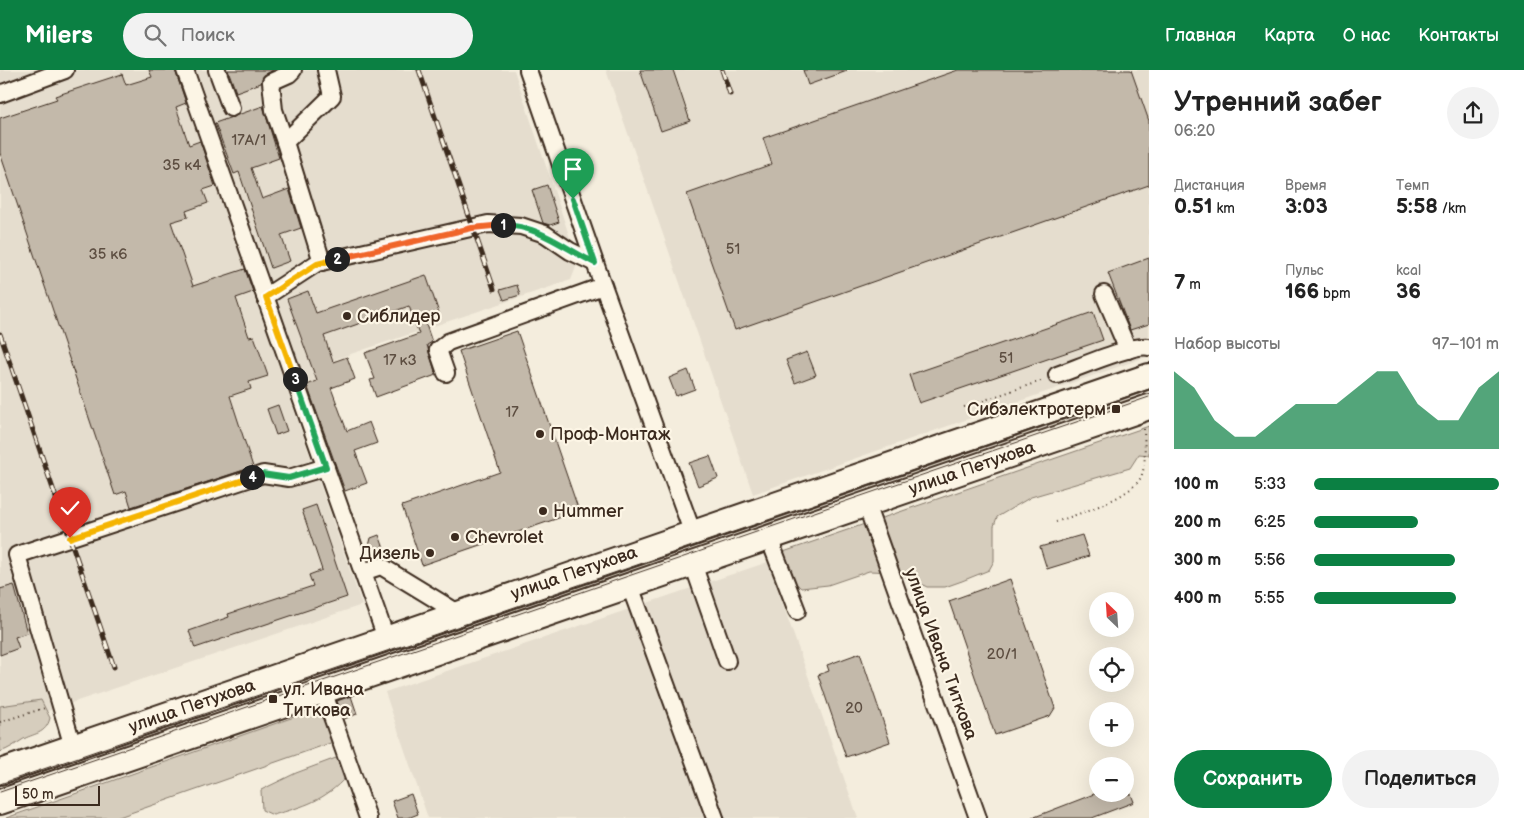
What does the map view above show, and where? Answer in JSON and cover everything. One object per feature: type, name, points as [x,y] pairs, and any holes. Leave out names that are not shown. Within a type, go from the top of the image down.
[{"type":"highway","name":"улица Петухова","points":[[0,772],[1149,376]]},
{"type":"highway","name":"улица Петухова","points":[[0,802],[1146,408]]},
{"type":"highway","points":[[242,688],[243,700],[251,716]]},
{"type":"highway","points":[[152,719],[161,729],[164,746]]},
{"type":"street","points":[[0,94],[65,70]]},
{"type":"street","points":[[186,70],[386,638]]},
{"type":"street","points":[[217,70],[231,108]]},
{"type":"street","points":[[293,70],[289,74],[271,82],[274,110],[322,262]]},
{"type":"street","points":[[285,142],[332,96],[326,70]]},
{"type":"street","points":[[528,70],[603,286],[693,534]]},
{"type":"street","points":[[266,297],[322,262],[488,224],[521,226],[545,234],[570,251],[595,263]]},
{"type":"street","points":[[446,373],[438,350],[448,342],[603,286]]},
{"type":"street","points":[[1104,294],[1128,350]]},
{"type":"street","points":[[1057,375],[1143,345],[1149,347]]},
{"type":"street","points":[[73,747],[17,556],[262,474],[289,478],[326,467]]},
{"type":"street","name":"улица Ивана Титкова","points":[[866,504],[978,818]]},
{"type":"street","points":[[769,538],[797,611]]},
{"type":"street","points":[[693,564],[727,661]]},
{"type":"street","points":[[363,572],[381,566],[458,613]]},
{"type":"street","points":[[630,586],[715,818]]},
{"type":"street","points":[[323,691],[368,818]]},
{"type":"path","points":[[964,407],[1057,375]]},
{"type":"path","points":[[1056,522],[1122,496],[1141,478],[1146,408]]},
{"type":"path","points":[[0,722],[45,708]]},
{"type":"shaded area","points":[[0,70],[176,70],[362,605],[0,727]]},
{"type":"shaded area","points":[[196,70],[514,70],[578,262],[571,280],[336,359],[340,372],[306,385]]},
{"type":"shaded area","name":"Сибэлектротерм","points":[[606,70],[1149,70],[1149,356],[753,494]]},
{"type":"shaded area","points":[[1149,426],[1149,455],[1139,454],[1130,468],[1031,497],[997,517],[994,526],[994,561],[989,570],[945,587],[927,587],[897,572],[869,571],[828,585],[801,588],[769,557]]},
{"type":"shaded area","points":[[768,562],[858,818],[428,818],[385,692]]},
{"type":"shaded area","points":[[41,700],[50,718],[45,728],[39,733],[0,752],[0,706]]},
{"type":"shaded area","points":[[311,711],[331,718],[339,740],[116,818],[6,818]]},
{"type":"shaded area","points":[[336,758],[347,776],[322,797],[273,815],[262,810],[261,790],[296,773]]},
{"type":"building","points":[[149,70],[175,70],[186,103],[176,107],[189,145],[200,141],[215,186],[203,190],[208,203],[186,211],[188,217],[171,222],[193,286],[245,269],[253,292],[236,298],[249,337],[254,336],[268,376],[249,382],[251,389],[230,396],[253,467],[131,507],[126,491],[115,495],[0,153],[0,118],[57,99],[55,96],[122,74],[126,85],[152,77]]},
{"type":"building","points":[[228,70],[273,70],[263,77],[261,83],[236,92]]},
{"type":"building","points":[[640,70],[673,70],[690,121],[661,131]]},
{"type":"building","points":[[803,70],[846,70],[847,71],[808,85]]},
{"type":"building","points":[[958,70],[1131,70],[1149,121],[1149,185],[735,330],[687,194],[772,164],[763,138]]},
{"type":"building","points":[[263,106],[279,158],[251,168],[262,199],[289,189],[301,228],[281,235],[290,261],[271,268],[239,172],[234,174],[215,123]]},
{"type":"building","points":[[547,185],[559,222],[550,225],[543,223],[532,190]]},
{"type":"building","points":[[1149,258],[1149,324],[1130,330],[1108,273]]},
{"type":"building","points":[[426,275],[439,313],[424,319],[432,342],[427,345],[436,375],[376,397],[370,380],[375,379],[365,353],[419,334],[409,306],[324,336],[333,362],[347,357],[355,379],[331,388],[347,431],[369,422],[377,443],[355,451],[367,483],[345,491],[307,385],[317,381],[287,299],[308,291],[316,313]]},
{"type":"building","points":[[517,285],[520,295],[504,300],[500,290]]},
{"type":"building","points":[[1093,312],[1103,340],[919,403],[909,375]]},
{"type":"building","points":[[517,331],[579,511],[422,565],[402,506],[500,472],[459,351]]},
{"type":"building","points":[[807,352],[816,375],[795,383],[786,360]]},
{"type":"building","points":[[688,370],[695,389],[676,396],[669,378]]},
{"type":"building","points":[[278,405],[287,431],[276,435],[267,409]]},
{"type":"building","points":[[710,456],[718,478],[698,486],[689,463]]},
{"type":"building","points":[[316,505],[347,597],[195,648],[189,631],[229,617],[228,614],[313,586],[309,575],[322,570],[302,510]]},
{"type":"building","points":[[379,535],[388,559],[382,556],[374,558],[369,546],[371,538]]},
{"type":"building","points":[[1082,535],[1089,556],[1047,569],[1040,547]]},
{"type":"building","points":[[1010,579],[1055,708],[1050,716],[995,735],[949,601]]},
{"type":"building","points":[[14,585],[27,633],[15,637],[19,648],[0,655],[0,589]]},
{"type":"building","points":[[860,653],[890,742],[846,757],[818,675],[829,671],[827,665]]},
{"type":"building","points":[[351,696],[357,714],[344,719],[337,701]]},
{"type":"building","points":[[411,794],[418,814],[408,818],[398,818],[392,801]]},
{"type":"building","points":[[1089,796],[1089,802],[1134,802],[1092,818],[1032,818]]},
{"type":"tram line","points":[[0,784],[1149,389]]},
{"type":"tram line","points":[[0,792],[1149,397]]},
{"type":"railway","points":[[419,70],[494,289]]},
{"type":"railway","points":[[722,70],[730,94]]},
{"type":"railway","points":[[0,334],[114,667]]},
{"type":"place","name":"Сиблидер","points":[[347,316]]},
{"type":"place","name":"Сибэлектротерм","points":[[1116,409]]},
{"type":"place","name":"Проф-Монтаж","points":[[540,434]]},
{"type":"place","name":"Hummer","points":[[543,511]]},
{"type":"place","name":"Chevrolet","points":[[455,537]]},
{"type":"place","name":"Дизель","points":[[430,553]]},
{"type":"place","name":"ул. Ивана Титкова","points":[[273,699]]},
{"type":"route","points":[[70,538],[262,474],[289,478],[326,467],[266,297],[273,291],[317,264],[488,224],[521,226],[545,234],[570,251],[595,263],[573,199]]}]
